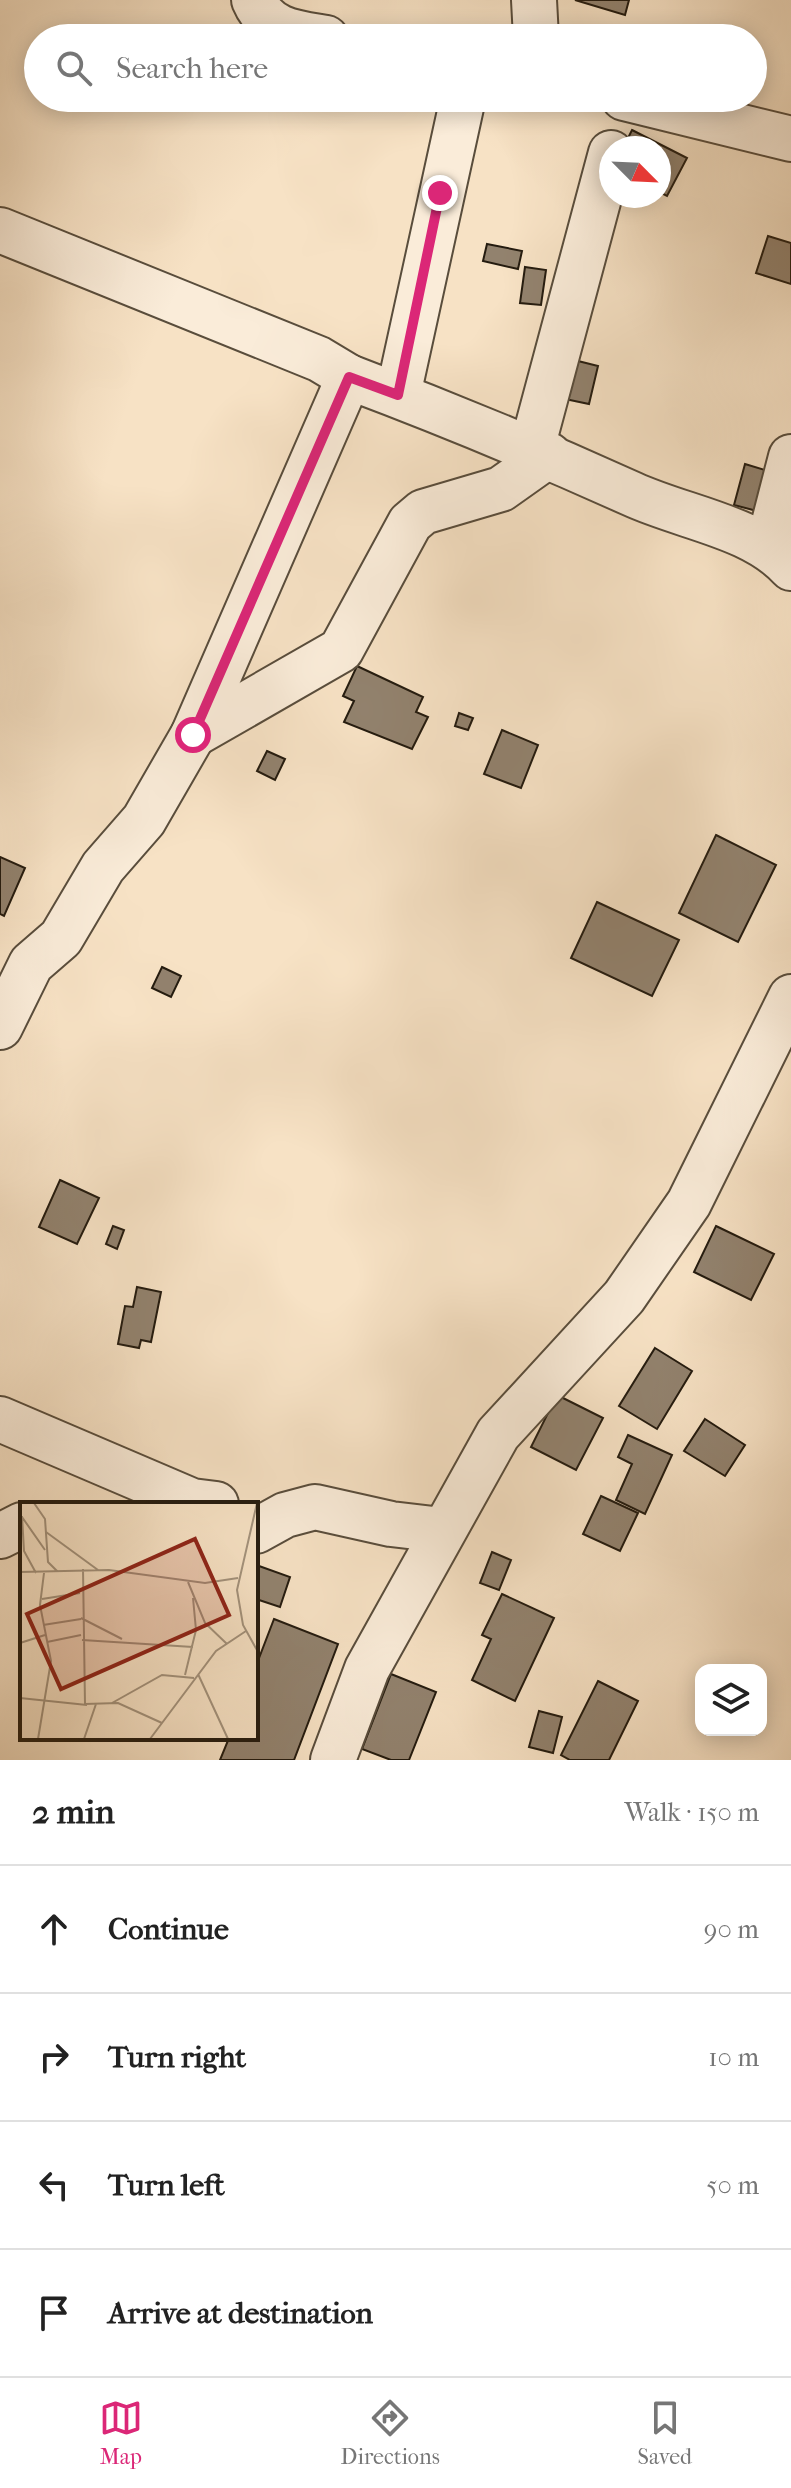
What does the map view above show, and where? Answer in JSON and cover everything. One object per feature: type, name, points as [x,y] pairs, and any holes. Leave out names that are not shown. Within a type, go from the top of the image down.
[{"type":"street","points":[[254,0],[259,12],[273,24]]},
{"type":"street","points":[[534,0],[535,24]]},
{"type":"street","points":[[398,395],[460,112]]},
{"type":"street","points":[[616,136],[622,112]]},
{"type":"street","points":[[682,112],[791,139]]},
{"type":"street","points":[[193,735],[341,650],[410,523],[423,512],[501,489],[540,452],[599,205]]},
{"type":"street","points":[[0,230],[319,359],[349,377],[540,452],[780,557],[791,457]]},
{"type":"street","points":[[0,1027],[31,964],[61,938],[103,867],[144,820],[193,735],[349,377]]},
{"type":"street","points":[[333,1760],[367,1669],[498,1434],[624,1297],[689,1203],[791,997]]},
{"type":"street","points":[[0,1419],[200,1502]]},
{"type":"street","points":[[266,1517],[315,1507],[391,1524],[442,1530]]},
{"type":"street","points":[[0,1536],[20,1526]]},
{"type":"building","points":[[575,0],[629,0],[625,15]]},
{"type":"building","points":[[632,130],[644,136],[629,136]]},
{"type":"building","points":[[671,150],[687,158],[671,188]]},
{"type":"building","points":[[768,236],[791,243],[791,284],[756,273]]},
{"type":"building","points":[[487,244],[522,251],[518,269],[483,261]]},
{"type":"building","points":[[525,267],[546,270],[541,305],[520,303]]},
{"type":"building","points":[[574,360],[598,366],[589,404],[565,399]]},
{"type":"building","points":[[745,464],[768,471],[757,511],[734,505]]},
{"type":"building","points":[[357,666],[423,697],[416,712],[428,717],[412,749],[344,722],[354,701],[343,696]]},
{"type":"building","points":[[459,713],[473,718],[468,730],[455,726]]},
{"type":"building","points":[[502,730],[538,745],[521,788],[484,774]]},
{"type":"building","points":[[267,751],[285,759],[275,780],[257,771]]},
{"type":"building","points":[[716,835],[776,865],[738,942],[679,913]]},
{"type":"building","points":[[0,857],[25,868],[4,916],[0,914]]},
{"type":"building","points":[[597,902],[679,940],[652,996],[571,958]]},
{"type":"building","points":[[162,967],[181,976],[171,997],[152,988]]},
{"type":"building","points":[[60,1180],[99,1198],[77,1244],[39,1227]]},
{"type":"building","points":[[113,1226],[124,1230],[117,1249],[106,1244]]},
{"type":"building","points":[[716,1226],[774,1254],[751,1300],[694,1272]]},
{"type":"building","points":[[137,1287],[161,1292],[151,1342],[141,1340],[139,1348],[118,1344],[125,1306],[133,1307]]},
{"type":"building","points":[[655,1348],[692,1371],[657,1429],[619,1406]]},
{"type":"building","points":[[557,1395],[603,1418],[576,1470],[531,1447]]},
{"type":"building","points":[[705,1419],[745,1445],[725,1476],[684,1451]]},
{"type":"building","points":[[628,1435],[672,1455],[645,1514],[616,1500],[632,1464],[618,1457]]},
{"type":"building","points":[[601,1496],[638,1513],[620,1551],[583,1534]]},
{"type":"building","points":[[492,1552],[511,1560],[499,1590],[480,1583]]},
{"type":"building","points":[[259,1566],[290,1577],[280,1607],[258,1600]]},
{"type":"building","points":[[502,1594],[554,1618],[515,1701],[472,1680],[491,1639],[482,1635]]},
{"type":"building","points":[[274,1619],[338,1644],[294,1760],[220,1760],[228,1740],[258,1740],[258,1661]]},
{"type":"building","points":[[391,1674],[436,1692],[409,1760],[391,1760],[362,1749]]},
{"type":"building","points":[[598,1681],[638,1701],[609,1760],[570,1760],[561,1755]]},
{"type":"building","points":[[539,1711],[562,1717],[553,1753],[529,1747]]},
{"type":"route","points":[[193,735],[349,377],[398,395],[440,193]]}]
